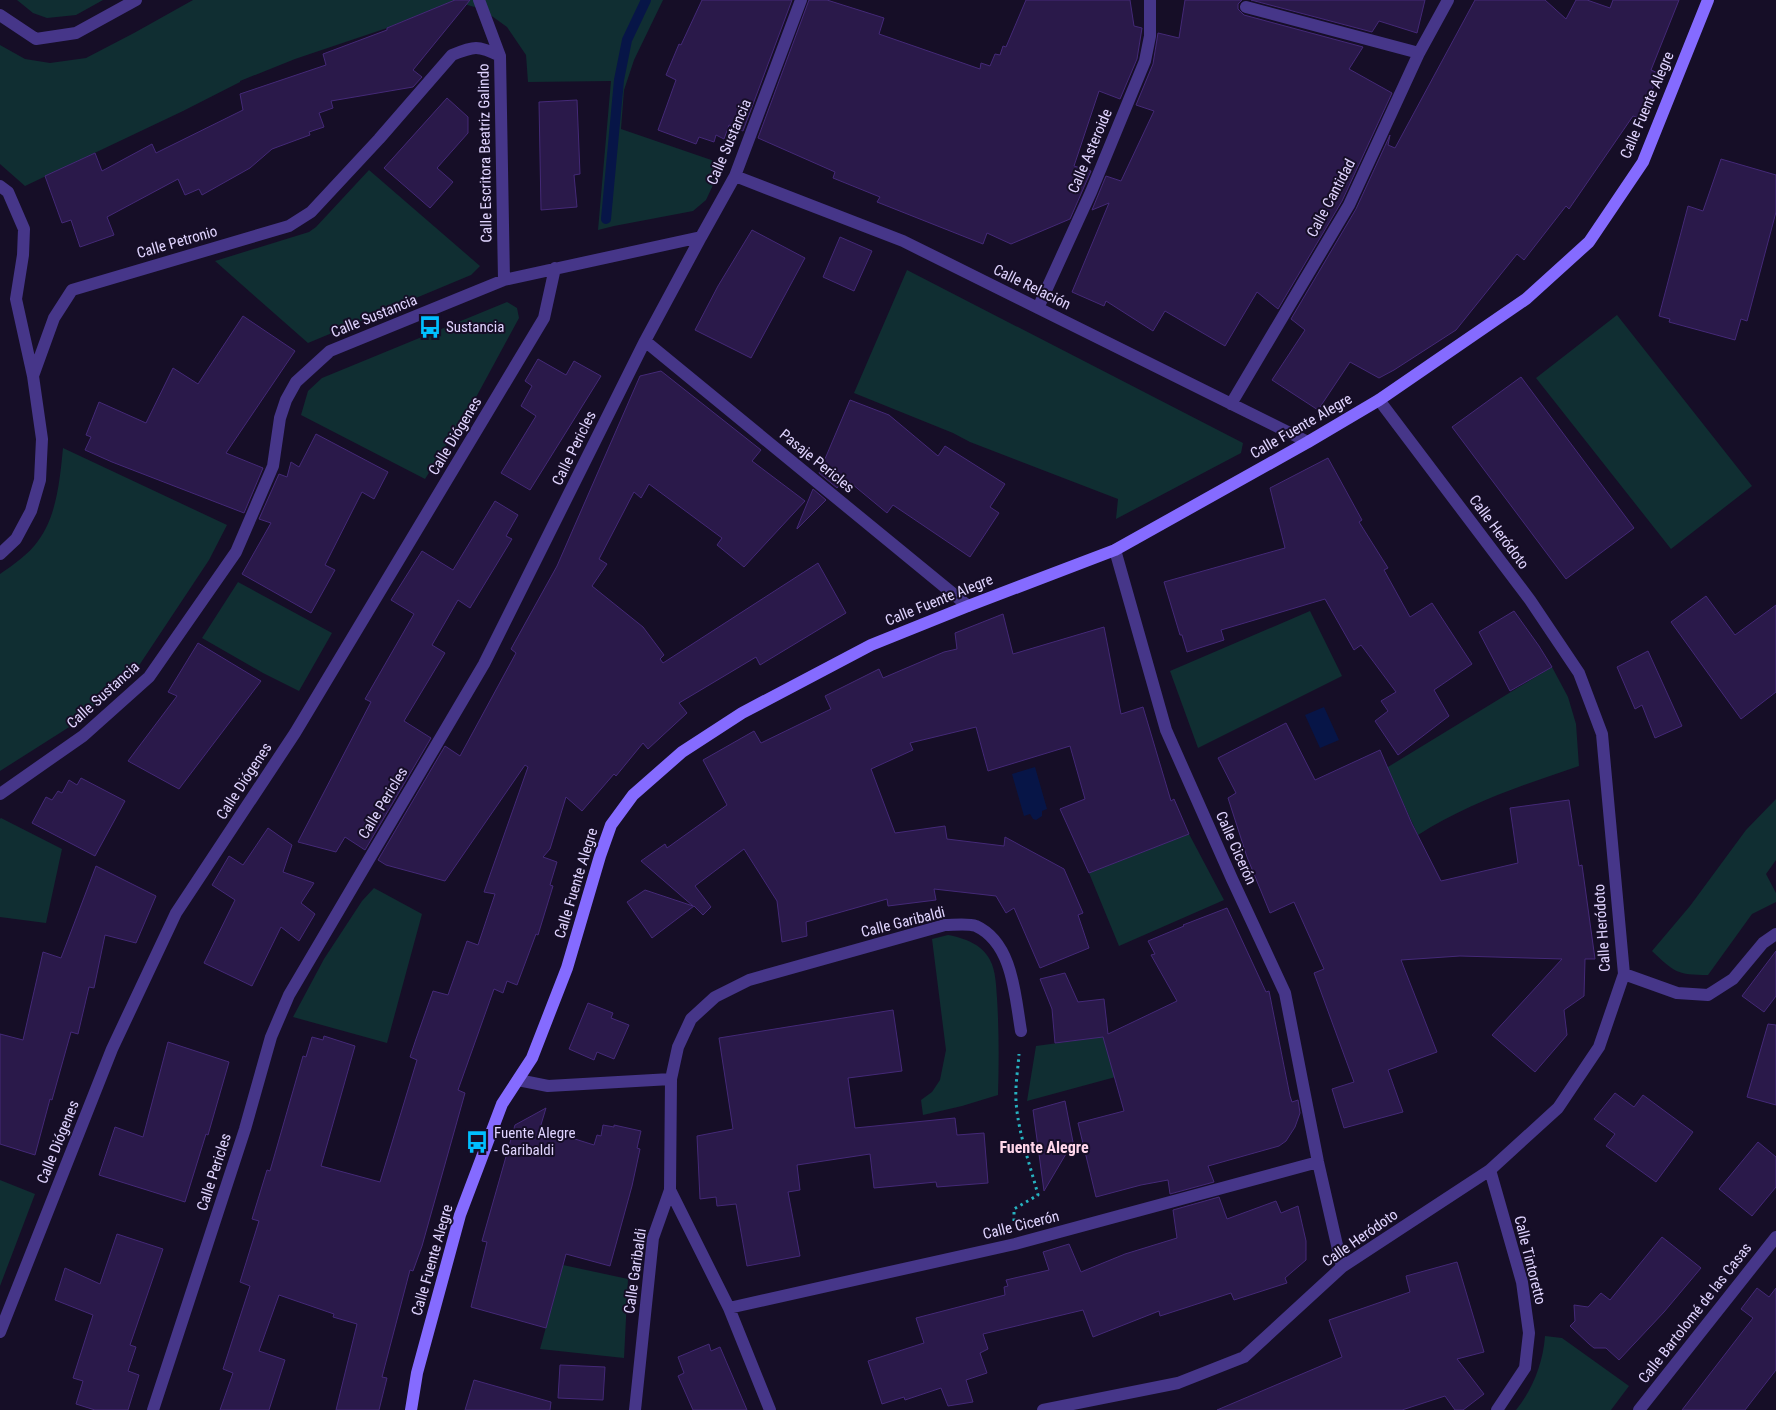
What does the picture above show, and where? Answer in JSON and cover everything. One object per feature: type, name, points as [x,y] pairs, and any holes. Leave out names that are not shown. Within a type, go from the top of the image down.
[{"type":"street","points":[[0,15],[36,39],[76,33],[136,0]]},
{"type":"street","name":"Calle Escritora Beatriz Galindo","points":[[479,0],[500,56],[504,280]]},
{"type":"street","name":"Calle Sustancia","points":[[0,794],[83,736],[149,677],[236,552],[273,466],[280,418],[286,400],[296,382],[330,351],[504,280],[701,237],[735,176],[801,0]]},
{"type":"street","name":"Calle Asteroide","points":[[1038,308],[1091,192],[1145,61],[1150,36],[1150,0]]},
{"type":"street","name":"Calle Cantidad","points":[[1231,404],[1349,205],[1419,53],[1448,0]]},
{"type":"street","name":"Calle Fuente Alegre","points":[[411,1410],[417,1373],[460,1215],[502,1104],[532,1058],[567,968],[611,825],[633,795],[682,752],[742,713],[871,645],[1115,550],[1379,400],[1526,299],[1588,242],[1643,162],[1708,0]]},
{"type":"street","points":[[1246,7],[1419,53]]},
{"type":"street","name":"Calle Petronio","points":[[0,554],[16,539],[31,511],[40,480],[42,439],[33,376],[54,318],[72,290],[289,226],[311,212],[379,139],[452,55],[469,48],[484,48],[500,56]]},
{"type":"street","name":"Calle Relación","points":[[735,176],[903,241],[1308,442]]},
{"type":"street","points":[[0,186],[8,192],[24,229],[23,255],[16,299],[33,376]]},
{"type":"street","name":"Calle Pericles","points":[[153,1410],[245,1129],[271,1037],[289,995],[484,664],[645,341],[701,237]]},
{"type":"street","name":"Calle Diógenes","points":[[0,1332],[112,1049],[176,913],[295,733],[544,318],[555,268]]},
{"type":"street","name":"Pasaje Pericles","points":[[645,341],[968,606]]},
{"type":"street","name":"Calle Heródoto","points":[[1049,1409],[1178,1383],[1244,1357],[1342,1267],[1490,1170],[1558,1108],[1599,1047],[1624,974],[1602,734],[1579,673],[1530,600],[1379,400]]},
{"type":"street","name":"Calle Cicerón","points":[[1115,550],[1166,730],[1285,993],[1318,1162],[1342,1267]]},
{"type":"street","name":"Calle Garibaldi","points":[[635,1410],[653,1238],[670,1190],[671,1079],[678,1046],[691,1019],[715,997],[749,980],[945,925],[974,925],[997,942],[1012,977],[1021,1031]]},
{"type":"street","points":[[1624,974],[1676,993],[1708,995],[1733,979],[1763,943],[1776,934]]},
{"type":"street","points":[[518,1080],[548,1086],[671,1079]]},
{"type":"street","name":"Calle Cicerón","points":[[729,1308],[1015,1244],[1318,1162]]},
{"type":"street","name":"Calle Tintoretto","points":[[1490,1170],[1522,1282],[1529,1333],[1525,1368],[1497,1410]]},
{"type":"street","points":[[670,1190],[729,1308],[770,1410]]},
{"type":"street","name":"Calle Bartolomé de las Casas","points":[[1639,1410],[1776,1237]]},
{"type":"path","points":[[1021,1031],[1016,1100],[1023,1146],[1028,1156],[1038,1195]]},
{"type":"green space","points":[[17,0],[103,0],[76,15],[47,18],[33,13]]},
{"type":"green space","points":[[193,0],[663,0],[634,60],[624,90],[621,129],[723,164],[706,200],[693,211],[598,230],[611,81],[528,82],[526,55],[507,27],[482,9],[453,1],[387,28],[295,59],[240,81],[183,111],[25,186],[0,164],[0,45],[25,59],[50,63],[86,58]]},
{"type":"green space","points":[[369,170],[480,266],[471,275],[308,343],[215,261],[309,232],[316,227]]},
{"type":"green space","points":[[907,270],[1243,443],[1241,453],[1116,519],[1118,499],[970,442],[953,433],[854,393]]},
{"type":"green space","points":[[507,302],[517,308],[519,318],[474,401],[425,479],[301,415],[308,391],[322,378]]},
{"type":"green space","points":[[1617,315],[1752,486],[1671,549],[1536,378]]},
{"type":"green space","points":[[63,448],[227,525],[209,560],[140,664],[74,724],[0,771],[0,574],[30,550],[38,541],[50,520],[56,496]]},
{"type":"green space","points":[[238,582],[332,633],[299,691],[202,638]]},
{"type":"green space","points":[[1310,611],[1342,676],[1198,748],[1170,671]]},
{"type":"green space","points":[[1552,667],[1568,697],[1576,724],[1579,766],[1476,804],[1418,835],[1394,783],[1383,770]]},
{"type":"green space","points":[[1776,799],[1776,860],[1766,874],[1776,893],[1776,902],[1752,914],[1708,975],[1682,973],[1671,968],[1652,951],[1690,906],[1746,830]]},
{"type":"green space","points":[[1,818],[62,849],[46,923],[0,917]]},
{"type":"green space","points":[[1189,834],[1224,900],[1119,946],[1089,873]]},
{"type":"green space","points":[[374,888],[422,914],[387,1043],[293,1017],[324,959],[362,901]]},
{"type":"green space","points":[[948,935],[966,940],[977,946],[987,954],[993,969],[996,984],[998,1022],[998,1095],[923,1115],[921,1100],[932,1092],[940,1080],[946,1050],[932,939]]},
{"type":"green space","points":[[1109,1036],[1156,1066],[1027,1101],[1036,1046]]},
{"type":"green space","points":[[0,1180],[35,1194],[0,1286]]},
{"type":"green space","points":[[563,1265],[628,1279],[624,1358],[540,1349]]},
{"type":"green space","points":[[1545,1336],[1562,1338],[1629,1386],[1611,1410],[1516,1410],[1536,1375],[1542,1356]]},
{"type":"shaded area","points":[[1324,707],[1339,740],[1320,748],[1305,715]]},
{"type":"shaded area","points":[[1035,767],[1047,809],[1042,811],[1042,816],[1036,820],[1030,814],[1024,816],[1012,774]]},
{"type":"building","points":[[455,0],[470,0],[413,70],[422,77],[413,87],[331,101],[333,108],[319,113],[324,127],[309,132],[310,135],[272,149],[250,168],[202,195],[199,189],[185,195],[178,179],[107,217],[114,235],[80,247],[71,220],[62,223],[45,176],[95,153],[102,171],[152,144],[156,153],[243,110],[240,94],[326,65],[323,54],[387,30],[387,28]]},
{"type":"building","points":[[702,0],[792,0],[743,131],[729,125],[724,139],[716,135],[714,142],[699,137],[696,144],[658,130],[676,80],[666,75],[679,44],[681,45]]},
{"type":"building","points":[[809,0],[827,0],[884,18],[879,34],[980,69],[981,63],[990,66],[995,54],[1000,55],[1003,46],[1006,47],[1026,0],[1130,0],[1134,26],[1142,28],[1137,59],[1120,99],[1099,91],[1074,166],[1091,171],[1070,219],[1011,244],[987,233],[983,244],[877,202],[880,197],[833,178],[835,172],[758,138]]},
{"type":"building","points":[[1185,0],[1242,0],[1238,4],[1238,9],[1244,15],[1363,47],[1349,69],[1392,93],[1342,201],[1278,309],[1257,292],[1225,346],[1165,311],[1153,331],[1106,301],[1104,306],[1072,292],[1109,203],[1092,210],[1106,176],[1121,181],[1154,111],[1136,105],[1153,64],[1158,33],[1179,38]]},
{"type":"building","points":[[1251,0],[1425,0],[1417,33],[1379,21],[1372,32]]},
{"type":"building","points":[[1475,0],[1545,0],[1566,19],[1576,0],[1587,0],[1610,8],[1613,0],[1679,0],[1651,70],[1658,73],[1642,119],[1633,116],[1569,209],[1566,206],[1524,260],[1517,254],[1456,330],[1379,378],[1350,362],[1318,410],[1272,380],[1305,330],[1291,319],[1356,209],[1390,135],[1388,145],[1395,148]]},
{"type":"building","points":[[447,98],[468,117],[468,133],[437,168],[453,182],[430,208],[384,168]]},
{"type":"building","points":[[577,100],[580,174],[574,175],[577,207],[541,210],[539,102]]},
{"type":"building","points":[[1721,159],[1776,175],[1776,212],[1747,321],[1741,319],[1735,340],[1669,322],[1670,319],[1659,316],[1688,206],[1703,211]]},
{"type":"building","points":[[752,230],[805,258],[751,358],[695,330],[718,286]]},
{"type":"building","points":[[840,237],[872,251],[854,291],[823,277]]},
{"type":"building","points":[[243,316],[295,351],[226,453],[263,468],[244,513],[85,450],[91,437],[86,435],[99,402],[146,423],[173,368],[198,384]]},
{"type":"building","points":[[538,359],[566,375],[574,361],[601,376],[530,490],[501,473],[536,416],[521,406],[532,386],[525,381]]},
{"type":"building","points":[[661,371],[761,450],[752,461],[805,501],[744,567],[717,545],[722,538],[649,484],[641,498],[634,492],[599,559],[607,564],[592,586],[643,627],[664,655],[660,659],[663,663],[818,563],[846,613],[760,665],[756,657],[679,703],[687,713],[648,749],[643,743],[616,776],[614,774],[582,811],[566,797],[550,849],[543,857],[557,862],[550,885],[553,886],[538,935],[536,934],[517,985],[507,981],[503,993],[494,989],[458,1090],[465,1093],[422,1246],[413,1271],[410,1270],[382,1377],[387,1378],[379,1410],[336,1410],[357,1324],[333,1317],[334,1314],[279,1295],[259,1351],[285,1360],[269,1410],[220,1410],[233,1373],[223,1369],[250,1286],[240,1282],[259,1221],[252,1219],[267,1170],[270,1171],[303,1056],[306,1057],[312,1037],[323,1040],[324,1036],[355,1046],[321,1166],[380,1182],[417,1060],[410,1057],[433,991],[448,995],[467,941],[478,945],[495,894],[484,892],[528,767],[525,765],[445,881],[386,865],[378,860],[445,746],[460,756],[516,653],[511,649],[557,566],[640,376]]},
{"type":"building","points":[[1521,377],[1634,528],[1566,579],[1452,427]]},
{"type":"building","points":[[850,400],[889,415],[938,456],[945,446],[1005,484],[990,507],[999,513],[970,557],[893,505],[887,513],[846,479],[837,488],[819,473]]},
{"type":"building","points":[[316,434],[388,472],[374,499],[362,492],[325,565],[335,570],[311,613],[242,574],[271,523],[259,519],[279,474],[287,477],[291,462],[299,467]]},
{"type":"building","points":[[1328,458],[1362,520],[1359,522],[1388,568],[1384,570],[1410,617],[1432,603],[1472,664],[1434,690],[1449,716],[1398,755],[1375,721],[1388,711],[1381,701],[1396,692],[1361,645],[1354,650],[1325,599],[1221,630],[1224,640],[1187,652],[1164,582],[1285,548],[1270,488]]},
{"type":"building","points":[[813,489],[826,500],[797,529],[797,528]]},
{"type":"building","points":[[495,501],[518,515],[506,536],[512,539],[470,608],[458,600],[432,645],[445,653],[404,721],[431,738],[365,850],[345,837],[336,852],[298,842],[371,702],[365,699],[414,614],[391,600],[422,551],[453,570]]},
{"type":"building","points":[[1706,596],[1735,635],[1776,605],[1776,692],[1741,719],[1671,622]]},
{"type":"building","points":[[1514,611],[1552,667],[1510,691],[1479,632]]},
{"type":"building","points":[[1003,614],[1013,654],[1104,627],[1121,714],[1143,707],[1171,801],[1174,799],[1189,834],[1089,873],[1060,809],[1085,799],[1070,746],[988,771],[976,727],[910,743],[913,750],[871,769],[895,833],[945,826],[947,839],[1004,846],[1005,837],[1064,869],[1083,913],[1078,915],[1089,948],[1040,968],[1014,908],[1006,913],[996,896],[934,889],[936,900],[888,906],[887,899],[806,922],[807,936],[782,942],[777,901],[744,849],[695,886],[711,907],[703,915],[694,906],[652,938],[627,902],[645,890],[693,906],[641,861],[665,844],[667,848],[727,805],[703,760],[754,731],[761,743],[831,709],[825,696],[879,669],[883,678],[944,652],[957,649],[955,633]]},
{"type":"building","points":[[198,643],[261,681],[179,789],[128,761],[177,696],[168,692]]},
{"type":"building","points":[[1648,651],[1682,726],[1655,738],[1642,705],[1635,709],[1617,667]]},
{"type":"building","points":[[1286,723],[1315,780],[1380,750],[1412,824],[1441,881],[1518,863],[1510,808],[1569,800],[1579,866],[1582,865],[1595,959],[1585,959],[1584,996],[1564,1010],[1567,1035],[1535,1072],[1492,1035],[1562,959],[1460,956],[1401,960],[1437,1052],[1388,1070],[1403,1112],[1344,1128],[1332,1089],[1354,1082],[1314,973],[1324,969],[1294,902],[1270,913],[1247,857],[1228,798],[1236,793],[1218,758]]},
{"type":"building","points":[[81,778],[125,801],[95,856],[32,823],[46,797],[52,800],[58,791],[62,793],[69,780],[77,785]]},
{"type":"building","points":[[268,828],[292,845],[283,872],[314,883],[301,903],[315,914],[299,941],[281,927],[252,986],[204,963],[235,900],[212,885],[229,856],[243,865]]},
{"type":"building","points":[[96,866],[156,896],[136,943],[105,935],[94,988],[89,987],[78,1034],[71,1032],[35,1155],[0,1144],[0,1034],[23,1040],[43,952],[61,958]]},
{"type":"building","points":[[1227,908],[1266,992],[1269,991],[1290,1096],[1292,1102],[1298,1100],[1300,1113],[1295,1127],[1286,1141],[1279,1146],[1208,1166],[1214,1182],[1170,1194],[1168,1180],[1096,1197],[1078,1123],[1124,1111],[1103,1037],[1055,1043],[1052,1009],[1040,979],[1065,973],[1078,1002],[1104,999],[1108,1034],[1177,1001],[1151,955],[1155,954],[1148,941]]},
{"type":"building","points":[[1776,951],[1776,996],[1764,1012],[1742,996]]},
{"type":"building","points":[[588,1003],[613,1013],[611,1018],[629,1025],[614,1059],[597,1052],[594,1060],[569,1049]]},
{"type":"building","points":[[893,1010],[902,1071],[848,1078],[855,1128],[955,1118],[957,1135],[984,1133],[988,1183],[937,1187],[936,1182],[874,1188],[870,1154],[797,1165],[800,1190],[788,1192],[800,1256],[747,1266],[736,1204],[717,1206],[716,1197],[700,1199],[697,1136],[733,1129],[719,1038]]},
{"type":"building","points":[[1768,1024],[1776,1025],[1776,1105],[1747,1097]]},
{"type":"building","points":[[168,1042],[229,1062],[208,1135],[206,1134],[185,1202],[99,1175],[115,1127],[143,1137]]},
{"type":"building","points":[[1615,1093],[1634,1107],[1643,1095],[1693,1132],[1656,1182],[1606,1146],[1615,1134],[1594,1119]]},
{"type":"building","points":[[1065,1101],[1073,1142],[1044,1191],[1033,1110]]},
{"type":"building","points":[[546,1108],[540,1128],[594,1145],[597,1135],[601,1136],[603,1125],[614,1127],[614,1125],[641,1131],[637,1148],[640,1149],[632,1186],[610,1266],[566,1254],[546,1328],[471,1307],[487,1242],[482,1241],[515,1125]]},
{"type":"building","points":[[1758,1142],[1776,1157],[1776,1187],[1752,1216],[1719,1189]]},
{"type":"building","points":[[1219,1197],[1227,1219],[1276,1201],[1281,1213],[1298,1206],[1306,1241],[1306,1260],[1285,1278],[1287,1283],[1234,1300],[1231,1293],[1160,1316],[1159,1311],[1093,1337],[1083,1310],[983,1334],[988,1349],[980,1353],[987,1373],[966,1380],[973,1402],[948,1406],[941,1388],[905,1400],[904,1397],[882,1404],[868,1361],[924,1343],[916,1318],[1005,1295],[1004,1287],[1008,1286],[1006,1280],[1049,1270],[1043,1252],[1069,1244],[1081,1272],[1125,1254],[1177,1238],[1173,1210]]},
{"type":"building","points":[[117,1234],[163,1249],[130,1345],[136,1347],[128,1371],[139,1375],[128,1410],[95,1410],[76,1404],[83,1381],[73,1378],[93,1315],[55,1300],[65,1268],[100,1284]]},
{"type":"building","points":[[1662,1237],[1701,1268],[1664,1312],[1619,1360],[1606,1348],[1594,1348],[1570,1326],[1575,1321],[1574,1305],[1588,1307],[1601,1293],[1610,1300]]},
{"type":"building","points":[[1457,1262],[1484,1352],[1457,1359],[1484,1394],[1463,1410],[1455,1410],[1445,1396],[1402,1410],[1217,1410],[1342,1357],[1329,1320],[1410,1292],[1406,1276]]},
{"type":"building","points":[[1757,1288],[1769,1297],[1776,1288],[1776,1370],[1745,1410],[1682,1410],[1753,1318],[1741,1309]]},
{"type":"building","points":[[709,1344],[711,1351],[720,1347],[747,1410],[693,1410],[678,1376],[684,1373],[678,1357]]},
{"type":"building","points":[[560,1365],[605,1367],[603,1400],[558,1398]]},
{"type":"building","points":[[474,1380],[551,1402],[550,1410],[465,1410]]},
{"type":"waterway","points":[[606,219],[619,80],[627,40],[646,0]]},
{"type":"place","name":"Sustancia","points":[[430,327]]},
{"type":"place","name":"Fuente Alegre - Garibaldi","points":[[477,1142]]},
{"type":"district","name":"Fuente Alegre","points":[[1044,1147]]}]
